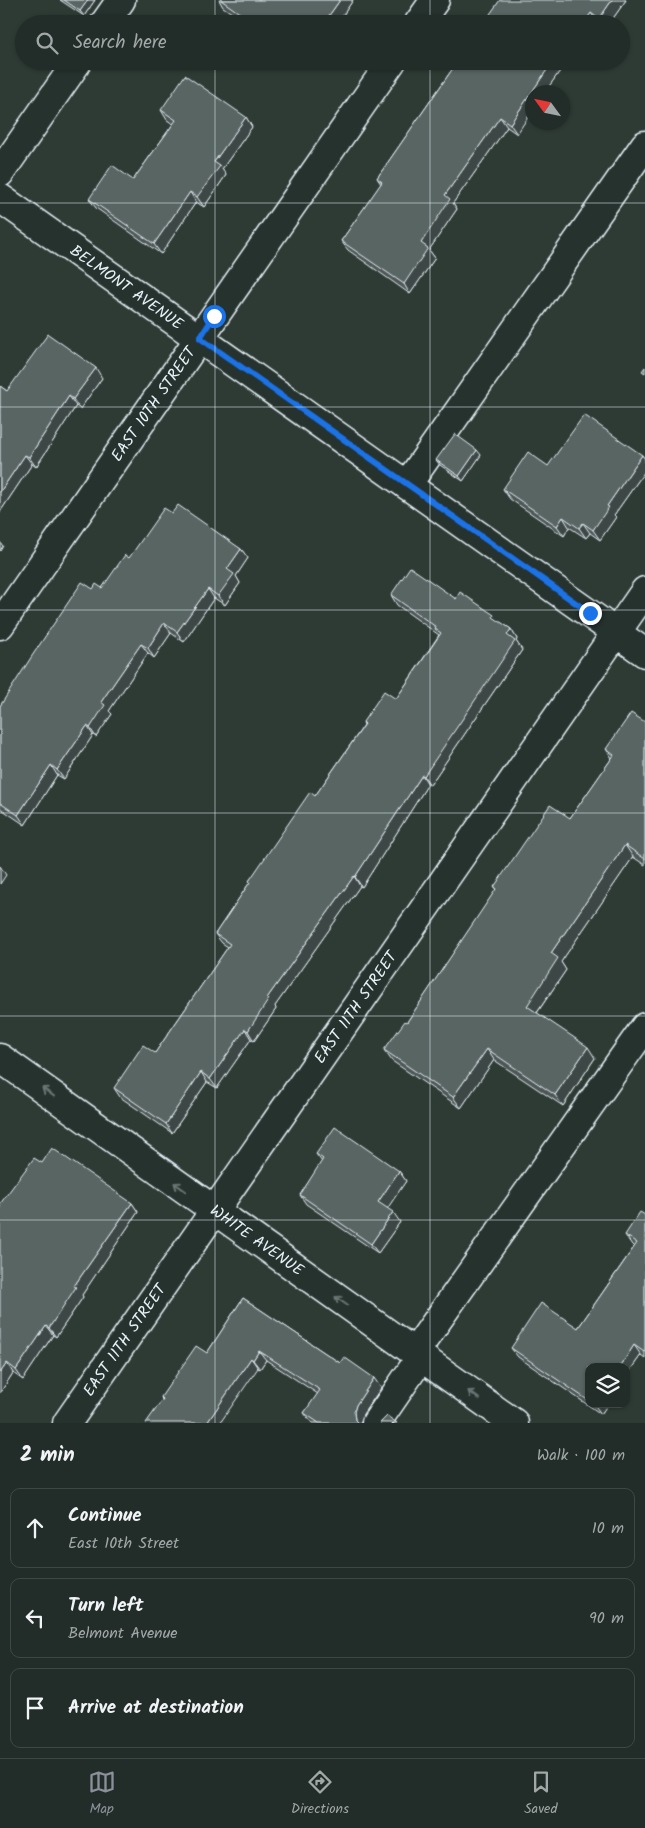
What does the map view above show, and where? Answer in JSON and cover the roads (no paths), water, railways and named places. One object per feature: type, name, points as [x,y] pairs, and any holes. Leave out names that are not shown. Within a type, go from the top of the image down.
[{"type":"street","points":[[110,15],[121,0]]},
{"type":"street","points":[[424,15],[435,0]]},
{"type":"street","points":[[0,173],[72,70]]},
{"type":"street","name":"EAST 10TH STREET","points":[[0,625],[386,70]]},
{"type":"street","points":[[408,485],[645,145]]},
{"type":"street","name":"BELMONT AVENUE","points":[[0,198],[645,652]]},
{"type":"street","name":"EAST 11TH STREET","points":[[67,1423],[645,591]]},
{"type":"street","points":[[376,1423],[418,1355],[645,1027]]},
{"type":"street","name":"WHITE AVENUE","points":[[0,1058],[514,1423]]}]
